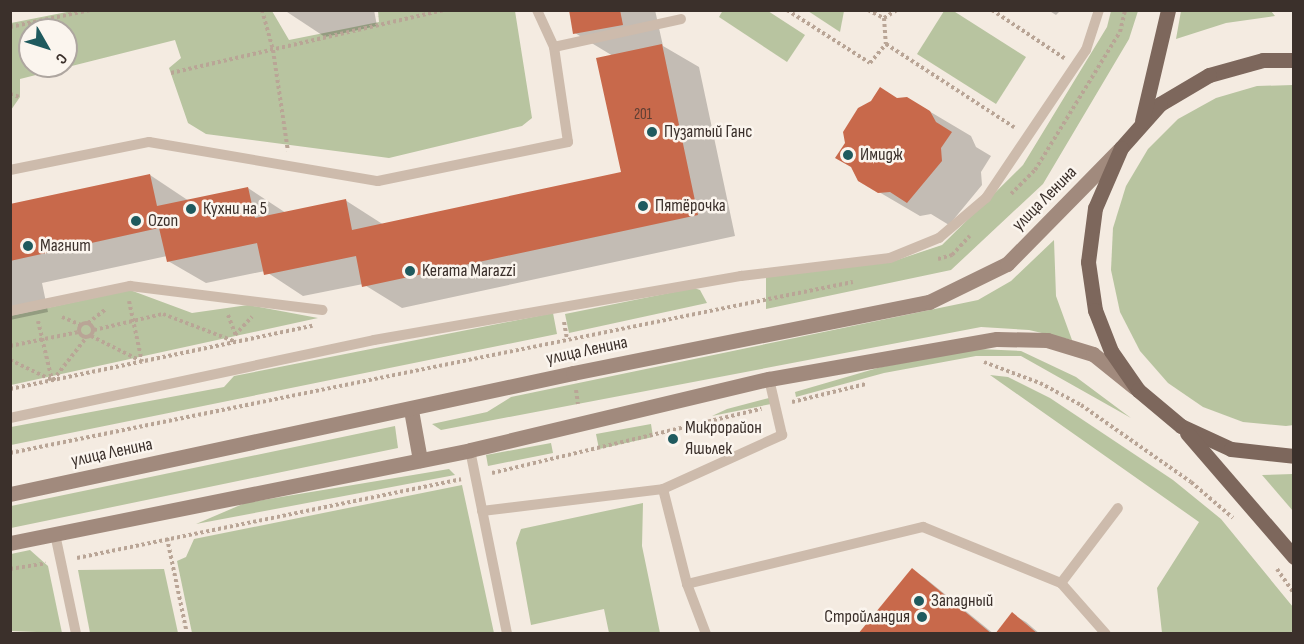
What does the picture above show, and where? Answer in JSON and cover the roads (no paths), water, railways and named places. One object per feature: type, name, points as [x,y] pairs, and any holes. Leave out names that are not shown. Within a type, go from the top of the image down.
[{"type":"main road","points":[[1141,126],[1168,10]]},
{"type":"main road","points":[[1138,390],[1111,351],[1099,320],[1088,262],[1095,208],[1121,148],[1160,104],[1209,75],[1263,60],[1293,60]]},
{"type":"main road","name":"улица Ленина","points":[[10,494],[928,302],[1007,264],[1121,148]]},
{"type":"main road","points":[[10,543],[470,450],[769,379],[997,339],[1047,340],[1093,354],[1181,426],[1293,557]]},
{"type":"main road","points":[[411,410],[420,460]]},
{"type":"main road","points":[[1181,426],[1231,449],[1293,456]]},
{"type":"lane","points":[[10,170],[150,142],[378,182],[568,142],[554,47],[537,10]]},
{"type":"lane","points":[[10,418],[374,340],[741,276],[890,258],[939,238],[986,198],[1086,50],[1099,10]]},
{"type":"lane","points":[[554,47],[681,20]]},
{"type":"lane","points":[[10,310],[125,287],[323,310]]},
{"type":"lane","points":[[482,511],[663,489],[782,435],[769,379]]},
{"type":"lane","points":[[470,450],[507,633]]},
{"type":"lane","points":[[663,489],[687,584],[706,633]]},
{"type":"lane","points":[[1061,583],[1118,508]]},
{"type":"lane","points":[[687,584],[923,527],[1061,583],[1106,633]]},
{"type":"lane","points":[[56,534],[76,633]]},
{"type":"place","name":"Пузатый Ганс","points":[[652,132]]},
{"type":"place","name":"Имидж","points":[[848,155]]},
{"type":"place","name":"Пятёрочка","points":[[643,206]]},
{"type":"place","name":"Кухни на 5","points":[[191,209]]},
{"type":"place","name":"Ozon","points":[[136,221]]},
{"type":"place","name":"Магнит","points":[[28,246]]},
{"type":"place","name":"Kerama Marazzi","points":[[410,271]]},
{"type":"place","name":"Микрорайон Яшьлек","points":[[673,439]]},
{"type":"place","name":"Западный","points":[[919,601]]},
{"type":"place","name":"Стройландия","points":[[922,617]]}]
